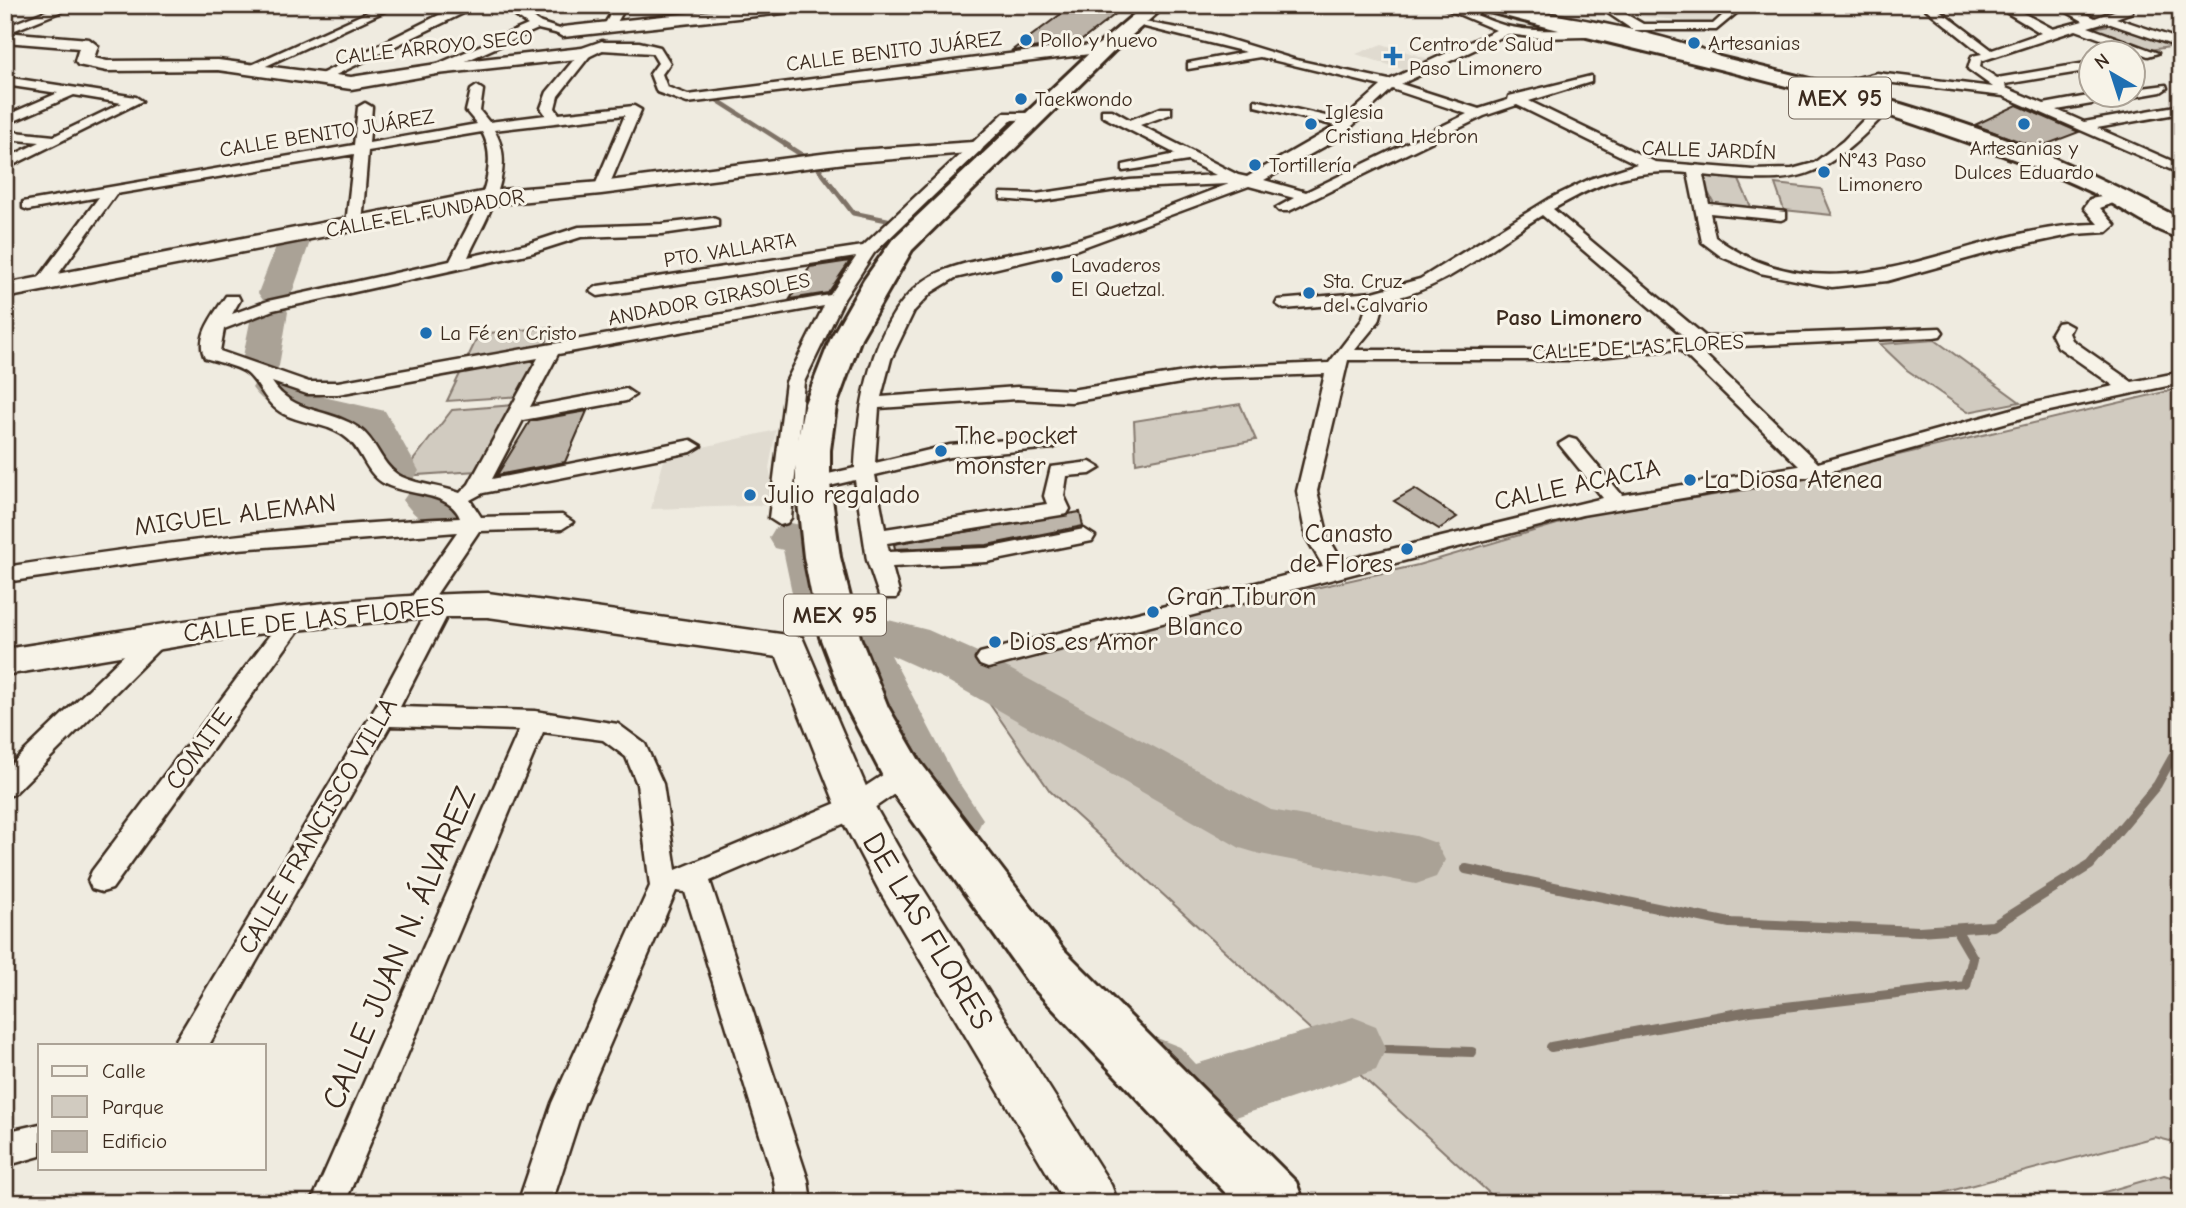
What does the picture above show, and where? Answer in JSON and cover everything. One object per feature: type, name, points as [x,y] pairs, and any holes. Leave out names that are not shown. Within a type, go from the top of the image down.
[{"type":"highway","name":"MEX 95","points":[[1501,13],[1882,109],[2027,155],[2119,196],[2181,230]]},
{"type":"highway","name":"MEX 95","points":[[1147,14],[1106,48],[920,227],[878,280],[846,338],[820,406],[813,450],[813,484],[822,557],[840,637],[868,708],[904,774],[1045,965],[1275,1203]]},
{"type":"street","points":[[5,31],[72,5]]},
{"type":"street","points":[[251,68],[393,5]]},
{"type":"street","points":[[315,80],[443,17],[474,5]]},
{"type":"street","points":[[505,5],[537,26],[563,32],[594,49],[552,95],[548,108],[554,116]]},
{"type":"street","points":[[609,27],[622,5]]},
{"type":"street","points":[[563,32],[757,8],[811,5]]},
{"type":"street","points":[[1442,5],[1501,13],[1548,15],[1697,51],[1745,73]]},
{"type":"street","points":[[1601,5],[1639,26]]},
{"type":"street","points":[[1612,31],[1639,26],[1716,27],[1741,5]]},
{"type":"street","points":[[1926,5],[1991,55]]},
{"type":"street","points":[[1999,5],[2051,33]]},
{"type":"street","points":[[2060,5],[2094,22]]},
{"type":"street","points":[[2126,5],[2129,10],[2107,19],[2080,29],[2051,33],[1976,59],[1973,64],[1981,76],[2001,87],[2083,127],[2177,166]]},
{"type":"street","points":[[888,593],[878,560],[865,473],[874,384],[887,339],[932,282],[949,274],[1072,246],[1242,180],[1347,125],[1390,84],[1501,13]]},
{"type":"street","points":[[1147,14],[1257,54],[1390,84],[1479,113]]},
{"type":"street","points":[[2107,19],[2181,46]]},
{"type":"street","points":[[437,69],[537,26]]},
{"type":"street","points":[[2080,29],[2152,53]]},
{"type":"street","name":"CALLE ARROYO SECO","points":[[5,37],[83,43],[89,46],[84,61],[107,66],[180,63],[251,68],[315,80],[375,81],[437,69],[594,49],[639,46],[656,50],[662,55],[663,63],[656,74],[662,89],[687,99]]},
{"type":"street","points":[[2148,54],[2181,46]]},
{"type":"street","name":"CALLE BENITO JUÁREZ","points":[[687,99],[995,59],[1106,48]]},
{"type":"street","points":[[1192,66],[1257,54]]},
{"type":"street","points":[[1818,92],[1877,77],[2001,87],[2078,69]]},
{"type":"street","points":[[11,83],[49,73]]},
{"type":"street","points":[[1284,208],[1479,113],[1514,99],[1587,79]]},
{"type":"street","points":[[5,165],[136,101],[11,83]]},
{"type":"street","points":[[2148,90],[2161,88]]},
{"type":"street","points":[[458,262],[487,198],[498,154],[486,127],[473,111],[477,90]]},
{"type":"street","points":[[5,121],[71,92]]},
{"type":"street","points":[[1514,99],[1652,166]]},
{"type":"street","points":[[2044,108],[2078,102]]},
{"type":"street","points":[[1260,103],[1347,125]]},
{"type":"street","points":[[354,224],[365,107]]},
{"type":"street","name":"CALLE JARDÍN","points":[[1284,304],[1377,299],[1427,282],[1545,210],[1616,173],[1652,166],[1785,174],[1809,170],[1842,148],[1882,109]]},
{"type":"street","points":[[2083,127],[2181,109]]},
{"type":"street","name":"CALLE BENITO JUÁREZ","points":[[28,205],[554,116],[634,110],[601,188]]},
{"type":"street","points":[[1130,124],[1166,111]]},
{"type":"street","points":[[1107,113],[1242,180],[1307,197]]},
{"type":"street","points":[[780,518],[795,382],[836,299],[868,250],[973,148],[1009,116],[1037,116]]},
{"type":"street","points":[[5,135],[58,140]]},
{"type":"street","name":"CALLE EL FUNDADOR","points":[[5,291],[487,198],[601,188],[832,159],[973,148]]},
{"type":"street","points":[[1128,168],[1190,156]]},
{"type":"street","points":[[1694,168],[1708,239],[1713,245],[1743,261],[1783,275],[1832,282],[1871,278],[2075,229],[2102,229],[2107,225],[2092,208],[2095,202],[2119,196]]},
{"type":"street","points":[[1006,196],[1036,198],[1130,184],[1242,180]]},
{"type":"street","points":[[43,283],[112,190]]},
{"type":"street","points":[[1704,208],[1781,215]]},
{"type":"street","points":[[1545,210],[1582,238],[1693,343],[1814,470]]},
{"type":"street","points":[[215,326],[268,306],[531,248],[579,232],[662,229],[713,223]]},
{"type":"street","name":"PTO. VALLARTA","points":[[598,291],[868,250]]},
{"type":"street","name":"ANDADOR GIRASOLES","points":[[215,326],[209,342],[211,354],[257,373],[307,388],[338,388],[836,299]]},
{"type":"street","points":[[1336,569],[1317,537],[1307,491],[1338,362],[1370,321],[1377,299]]},
{"type":"street","points":[[215,326],[232,300]]},
{"type":"street","points":[[2063,327],[2060,332],[2064,343],[2129,388]]},
{"type":"street","name":"CALLE DE LAS FLORES","points":[[873,403],[1017,393],[1071,396],[1210,373],[1338,362],[1569,355],[1693,343],[1934,332]]},
{"type":"street","points":[[473,524],[469,494],[550,352]]},
{"type":"street","points":[[257,373],[280,405],[299,415],[334,421],[357,435],[374,465],[393,481],[469,494],[691,446]]},
{"type":"street","name":"CALLE ACACIA","points":[[988,659],[1582,508],[1814,470],[2037,408],[2181,377]]},
{"type":"street","points":[[514,416],[626,396]]},
{"type":"street","points":[[813,484],[950,452],[1053,442]]},
{"type":"street","points":[[1569,444],[1617,502]]},
{"type":"street","points":[[875,538],[1060,509],[1054,496],[1058,471],[1090,468]]},
{"type":"street","name":"MIGUEL ALEMAN","points":[[5,575],[257,538],[364,527],[562,522]]},
{"type":"street","name":"CALLE FRANCISCO VILLA","points":[[190,1044],[197,1037],[383,716],[430,605],[473,524]]},
{"type":"street","points":[[878,560],[987,555],[1084,536]]},
{"type":"street","name":"CALLE DE LAS FLORES","points":[[5,662],[295,618],[430,605],[501,607],[790,646]]},
{"type":"street","name":"COMITE","points":[[102,880],[295,618]]},
{"type":"street","points":[[5,787],[156,638]]},
{"type":"street","name":"DE LAS FLORES","points":[[790,646],[855,807],[895,880],[1093,1203]]},
{"type":"street","points":[[383,716],[535,721],[609,731],[636,751],[650,784],[664,886],[568,1103],[535,1203]]},
{"type":"street","name":"CALLE JUAN N. ÁLVAREZ","points":[[328,1203],[535,721]]},
{"type":"street","points":[[664,886],[695,878],[855,807],[904,774]]},
{"type":"street","points":[[695,878],[791,1180],[794,1203]]},
{"type":"street","points":[[5,1149],[38,1141]]},
{"type":"shaded area","points":[[1615,5],[1728,5],[1721,21],[1716,24],[1638,16]]},
{"type":"shaded area","name":"Centro de Salud Paso Limonero","points":[[1382,44],[1429,59],[1404,70],[1356,54]]},
{"type":"shaded area","points":[[776,430],[769,468],[776,505],[651,509],[665,456]]},
{"type":"green space","points":[[2114,24],[2177,46],[2149,50],[2148,38],[2114,38],[2088,29]]},
{"type":"green space","points":[[1699,176],[1739,180],[1752,209],[1716,207]]},
{"type":"green space","points":[[1775,184],[1821,189],[1832,215],[1784,210]]},
{"type":"green space","points":[[553,327],[523,396],[447,401],[479,334]]},
{"type":"green space","points":[[1935,340],[2020,402],[1968,412],[1907,370],[1880,344]]},
{"type":"green space","points":[[2181,388],[2181,1144],[2155,1137],[1905,1203],[1500,1203],[1050,791],[964,667],[1418,565],[1591,514],[1759,488]]},
{"type":"green space","points":[[1240,404],[1256,440],[1136,463],[1134,421]]},
{"type":"green space","points":[[515,405],[477,471],[401,476],[452,410]]},
{"type":"green space","points":[[2164,1175],[2181,1180],[2181,1203],[2066,1203]]},
{"type":"building","points":[[1101,5],[1127,5],[1081,41],[1011,51],[1065,11]]},
{"type":"building","name":"Artesanias y Dulces Eduardo","points":[[2017,105],[2079,132],[2037,148],[1975,125]]},
{"type":"building","points":[[850,261],[828,293],[790,299],[810,267]]},
{"type":"building","points":[[587,411],[565,462],[497,475],[530,421]]},
{"type":"building","points":[[1415,489],[1457,517],[1439,529],[1394,501]]},
{"type":"building","points":[[1080,512],[1083,526],[987,545],[895,549],[894,544]]},
{"type":"waterway","points":[[717,100],[789,146]]},
{"type":"waterway","points":[[786,145],[805,157]]},
{"type":"waterway","points":[[819,169],[853,213],[887,220]]},
{"type":"waterway","points":[[275,293],[295,239]]},
{"type":"waterway","points":[[260,366],[270,312]]},
{"type":"waterway","points":[[271,388],[293,400],[371,419],[398,471]]},
{"type":"waterway","points":[[425,500],[457,522]]},
{"type":"waterway","points":[[791,538],[803,539],[818,602]]},
{"type":"waterway","points":[[955,819],[936,793],[853,628],[911,642],[964,667],[1260,831],[1416,860]]},
{"type":"waterway","points":[[2105,847],[2157,785],[2181,742]]},
{"type":"waterway","points":[[1466,869],[1730,923],[1919,931],[1993,926],[2090,865],[2107,845]]},
{"type":"waterway","points":[[1551,1047],[1750,1011],[1966,986],[1973,958],[1956,929]]},
{"type":"waterway","points":[[1353,1048],[1472,1052]]},
{"type":"waterway","points":[[1157,1070],[1185,1101],[1353,1048]]},
{"type":"place","name":"Pollo y huevo","points":[[1026,40]]},
{"type":"place","name":"Artesanias","points":[[1694,43]]},
{"type":"place","name":"Centro de Salud Paso Limonero","points":[[1393,56]]},
{"type":"place","name":"Taekwondo","points":[[1021,99]]},
{"type":"place","name":"Iglesia Cristiana Hebron","points":[[1311,124]]},
{"type":"place","name":"Artesanias y Dulces Eduardo","points":[[2024,124]]},
{"type":"place","name":"Tortillería","points":[[1255,165]]},
{"type":"place","name":"N°43 Paso Limonero","points":[[1824,172]]},
{"type":"place","name":"Lavaderos El Quetzal.","points":[[1057,277]]},
{"type":"place","name":"Sta. Cruz del Calvario","points":[[1309,293]]},
{"type":"place","name":"La Fé en Cristo","points":[[426,333]]},
{"type":"place","name":"The pocket monster","points":[[941,451]]},
{"type":"place","name":"La Diosa Atenea","points":[[1690,480]]},
{"type":"place","name":"Julio regalado","points":[[750,495]]},
{"type":"place","name":"Canasto de Flores","points":[[1407,549]]},
{"type":"place","name":"Gran Tiburon Blanco","points":[[1153,612]]},
{"type":"place","name":"Dios es Amor","points":[[995,642]]},
{"type":"district","name":"Paso Limonero","points":[[1569,317]]}]
